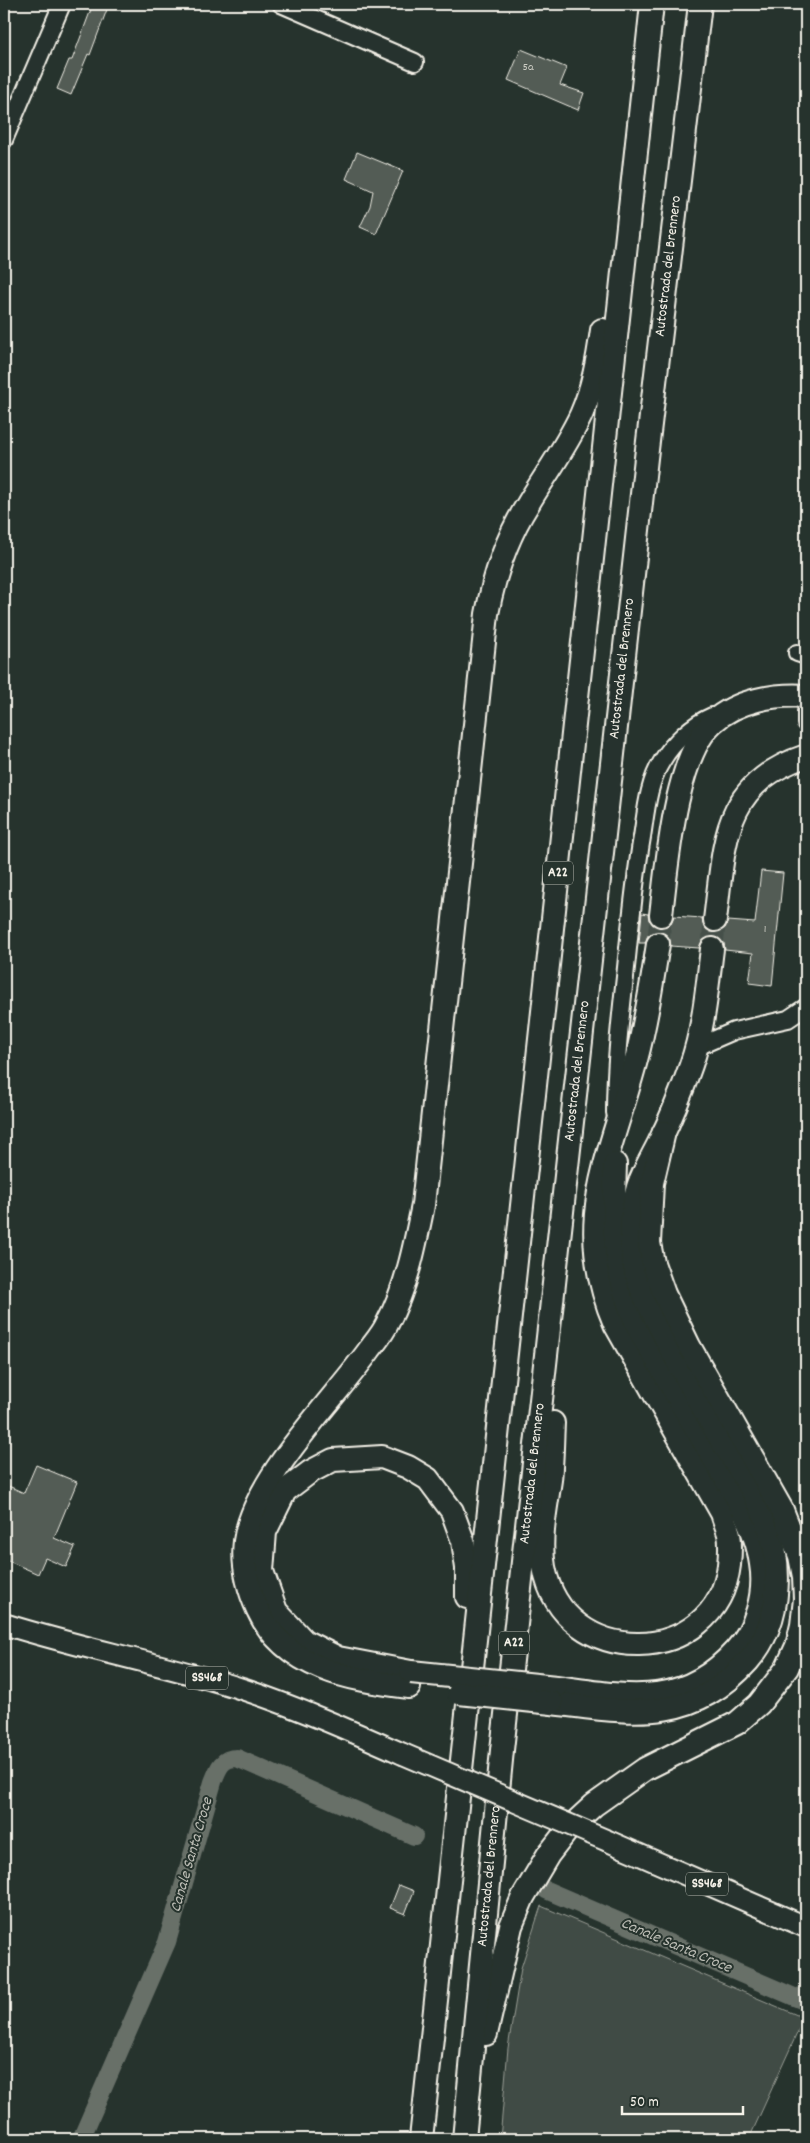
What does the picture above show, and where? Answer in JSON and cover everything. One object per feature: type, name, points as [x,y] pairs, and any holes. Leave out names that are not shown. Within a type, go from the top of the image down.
[{"type":"highway","name":"A22","points":[[421,2139],[652,4]]},
{"type":"highway","name":"Autostrada del Brennero","points":[[464,2139],[501,1760],[645,468],[700,4]]},
{"type":"highway","points":[[635,152],[615,233],[603,324],[589,395],[555,463],[527,506],[501,558],[490,596],[467,788],[423,1205],[410,1267],[387,1324],[348,1379],[272,1475],[251,1516],[245,1540],[244,1569],[251,1596],[263,1621],[279,1642],[299,1657],[344,1677],[410,1680],[554,1695],[641,1712],[662,1710],[697,1701],[732,1679],[757,1650],[771,1623],[778,1585],[773,1548],[762,1510],[675,1359],[641,1292],[634,1270],[632,1221],[638,1187],[664,1132],[697,1047],[712,949]]},
{"type":"highway","points":[[661,915],[671,832],[680,792],[695,747],[712,722],[738,706],[762,698],[806,696]]},
{"type":"highway","points":[[716,920],[726,836],[732,817],[742,799],[753,785],[770,772],[806,756]]},
{"type":"highway","points":[[570,1148],[550,1478],[543,1532],[544,1567],[553,1594],[567,1615],[593,1635],[622,1644],[656,1643],[683,1633],[699,1621],[723,1592],[728,1573],[729,1536],[722,1513],[615,1324],[604,1297],[598,1273],[594,1242],[595,1213],[605,1160],[638,1051],[650,998],[658,944]]},
{"type":"highway","points":[[554,1695],[645,1695],[685,1688],[701,1680],[717,1671],[742,1644],[752,1625],[759,1604],[762,1584],[761,1563],[754,1533],[735,1496],[636,1324],[620,1280],[615,1247],[615,1130]]},
{"type":"highway","points":[[467,2115],[511,1926],[523,1897],[548,1855],[570,1828],[594,1805],[645,1769],[737,1723],[759,1704],[787,1668],[797,1646],[802,1625],[805,1599],[804,1577],[800,1556],[782,1510],[690,1346],[664,1294],[653,1263],[649,1242],[652,1183],[664,1132]]},
{"type":"highway","points":[[410,1680],[338,1658],[304,1641],[276,1611],[262,1571],[265,1532],[285,1491],[310,1472],[333,1460],[382,1458],[408,1467],[428,1479],[452,1511],[463,1541],[467,1568],[464,1743]]},
{"type":"main road","name":"SS468","points":[[4,1624],[52,1639],[181,1671],[245,1690],[324,1720],[806,1927]]},
{"type":"street","points":[[4,140],[62,4]]},
{"type":"street","points":[[281,4],[415,62]]},
{"type":"street","points":[[615,1130],[615,1076],[631,916],[639,853],[653,780],[662,760],[679,739],[702,720],[738,706]]},
{"type":"street","points":[[806,711],[806,724]]},
{"type":"street","points":[[697,1047],[734,1031],[788,1019],[806,1007]]},
{"type":"shaded area","points":[[541,1906],[804,2018],[749,2139],[500,2139],[508,2048],[521,1968]]},
{"type":"building","points":[[93,4],[109,4],[90,55],[88,54],[71,95],[57,89],[69,60],[72,60]]},
{"type":"building","points":[[521,49],[567,68],[560,85],[584,93],[578,110],[508,80]]},
{"type":"building","points":[[357,152],[403,171],[376,234],[360,227],[370,206],[373,191],[346,179]]},
{"type":"building","points":[[761,871],[783,873],[772,986],[749,983],[753,953],[725,950],[724,943],[714,936],[707,937],[702,941],[699,948],[671,946],[667,934],[660,931],[648,935],[645,943],[639,943],[642,913],[648,914],[649,920],[653,925],[660,928],[666,927],[671,923],[674,916],[702,918],[703,925],[707,930],[714,933],[720,932],[725,928],[728,921],[755,923]]},
{"type":"building","points":[[36,1465],[77,1482],[54,1538],[75,1547],[66,1567],[45,1558],[38,1574],[4,1559],[4,1484],[24,1493]]},
{"type":"building","points":[[399,1885],[414,1891],[405,1914],[390,1908]]},
{"type":"waterway","name":"Canale Santa Croce","points":[[81,2139],[167,1942],[213,1782],[224,1762],[237,1758],[414,1836]]},
{"type":"waterway","name":"Canale Santa Croce","points":[[546,1890],[806,2002]]},
{"type":"tunnel","points":[[658,944],[661,915]]},
{"type":"tunnel","points":[[712,949],[715,920]]}]
